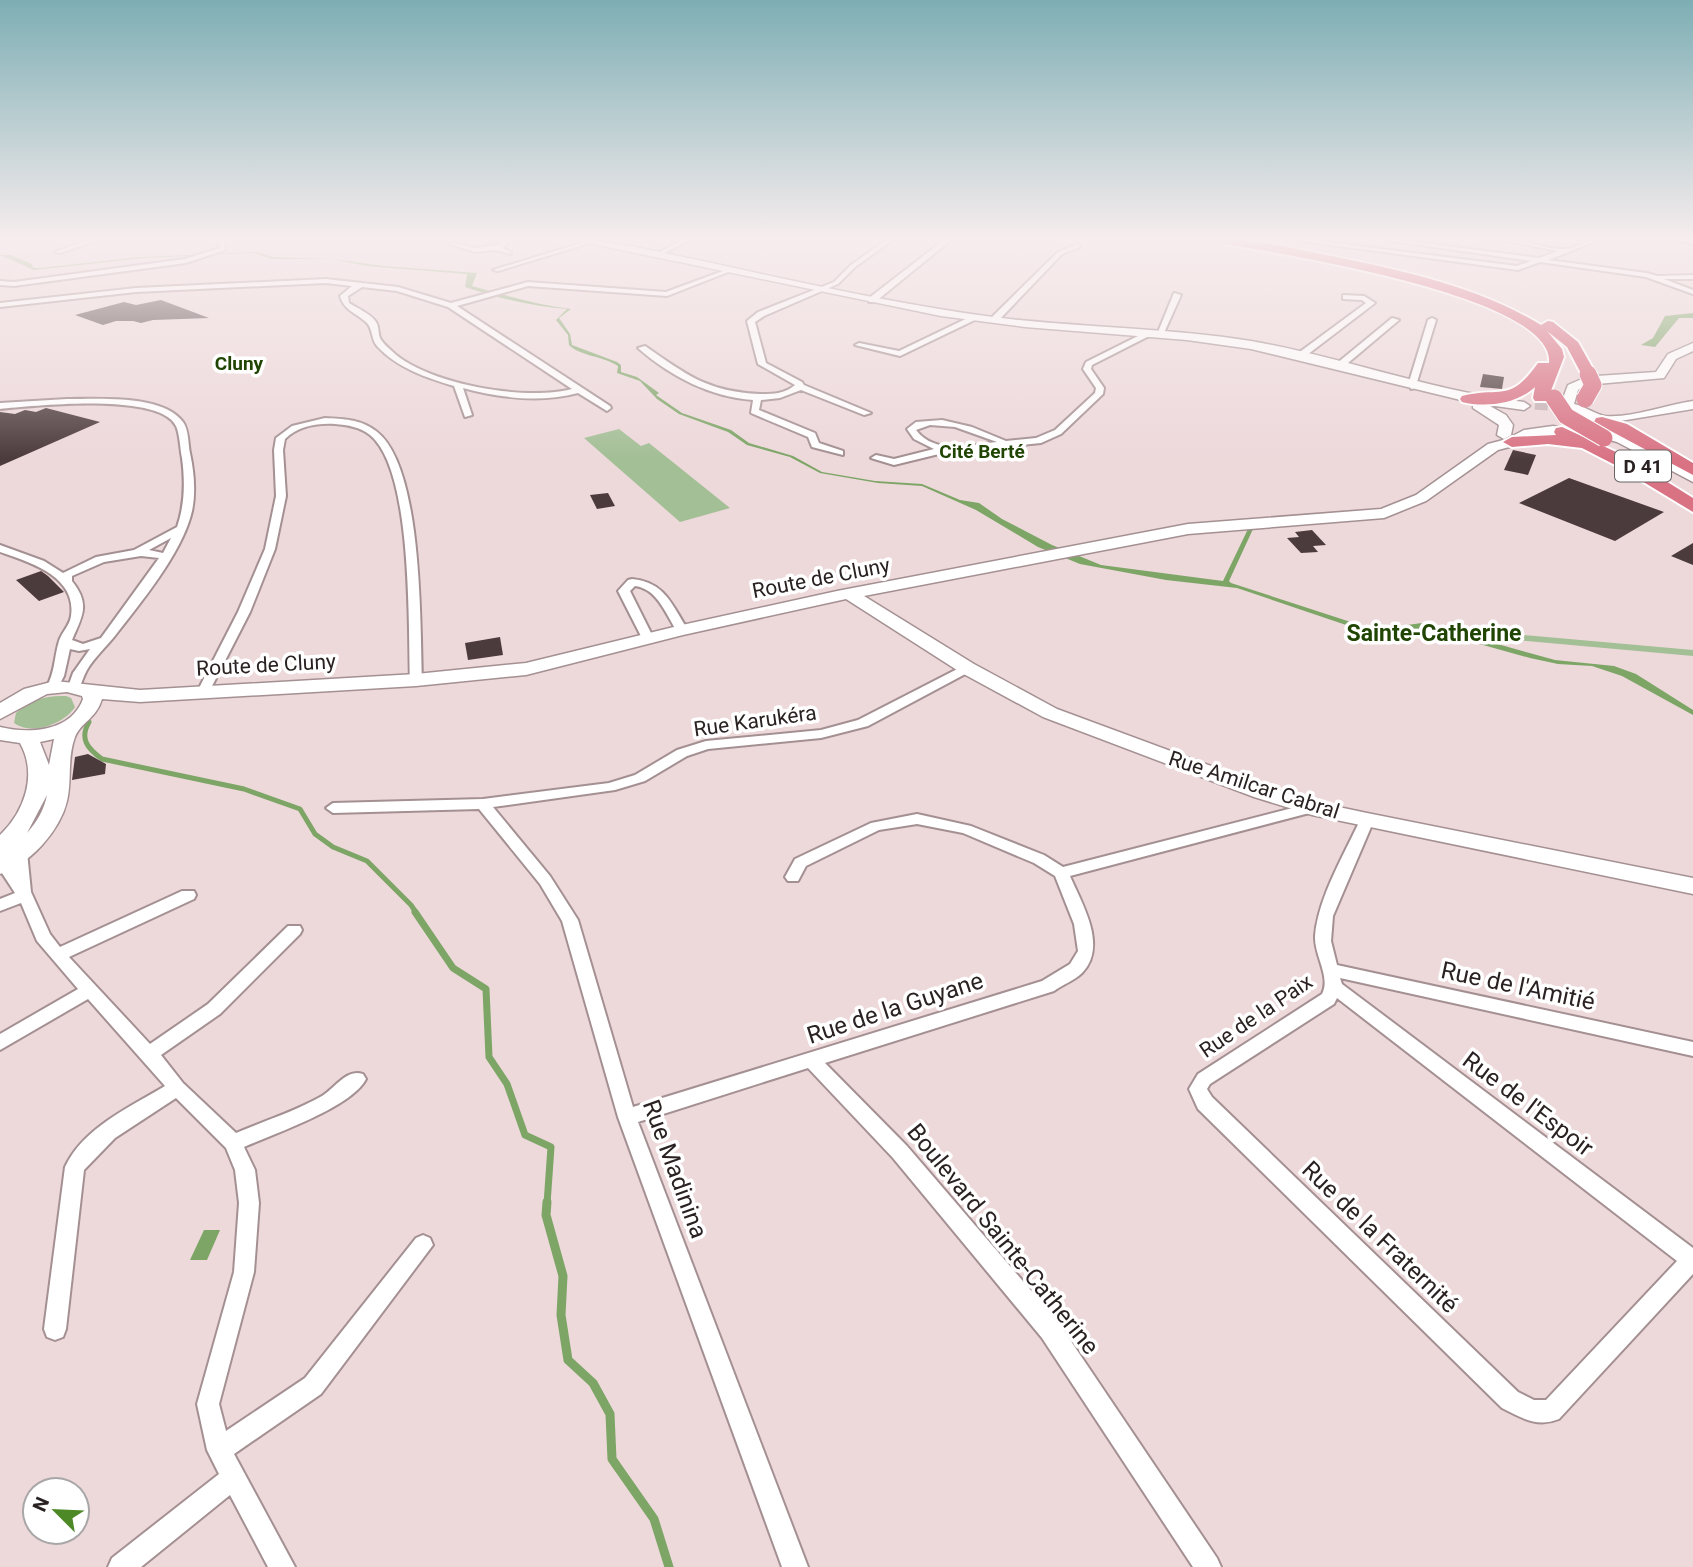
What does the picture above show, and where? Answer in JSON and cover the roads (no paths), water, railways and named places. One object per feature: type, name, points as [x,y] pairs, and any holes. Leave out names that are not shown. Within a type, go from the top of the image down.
[{"type":"highway","points":[[1516,313],[1564,335],[1583,361],[1588,389]]},
{"type":"highway","points":[[1516,313],[1558,337],[1569,352],[1569,371],[1555,392],[1539,404]]},
{"type":"highway","points":[[1516,313],[1534,333],[1545,352],[1539,404]]},
{"type":"highway","points":[[1467,400],[1517,396],[1539,404]]},
{"type":"highway","name":"D 41","points":[[1539,404],[1599,433],[1693,487]]},
{"type":"highway","points":[[1508,438],[1548,439],[1622,429],[1693,470]]},
{"type":"highway","points":[[1562,432],[1599,433],[1655,480],[1693,506]]},
{"type":"highway","name":"D 41","points":[[1599,433],[1693,495]]},
{"type":"main road","points":[[953,313],[994,320],[1230,342],[1343,363],[1414,387],[1467,400],[1539,404],[1588,389],[1660,376],[1672,357],[1693,346]]},
{"type":"main road","name":"Route de Cluny","points":[[0,713],[18,699],[52,688],[140,696],[416,680],[526,669],[682,630],[849,594],[1188,529],[1384,513],[1421,498],[1508,438],[1539,404],[1572,388],[1588,389]]},
{"type":"main road","points":[[1588,389],[1599,433]]},
{"type":"main road","points":[[1467,400],[1502,418],[1508,438]]},
{"type":"main road","points":[[1539,404],[1562,432]]},
{"type":"main road","points":[[1599,433],[1627,418],[1692,405]]},
{"type":"main road","name":"Route de Cluny","points":[[1508,438],[1529,433],[1562,432]]},
{"type":"main road","points":[[1599,433],[1622,439],[1693,478]]},
{"type":"main road","name":"Rue Amilcar Cabral","points":[[849,594],[967,667],[1050,713],[1214,775],[1312,808],[1693,887]]},
{"type":"main road","points":[[5,857],[44,827],[54,807],[58,792],[62,740],[93,704],[82,689]]},
{"type":"main road","name":"Route de Cluny","points":[[27,738],[49,734],[140,696]]},
{"type":"main road","points":[[0,733],[9,737],[27,738],[38,753],[39,763],[34,802],[5,857]]},
{"type":"street","points":[[359,313],[373,323],[378,342],[398,361],[432,377],[458,386],[537,396],[565,395],[578,390]]},
{"type":"street","points":[[463,313],[607,408]]},
{"type":"street","points":[[763,313],[751,321],[762,364],[800,387],[867,413]]},
{"type":"street","points":[[994,320],[1001,313]]},
{"type":"street","points":[[876,458],[894,461],[943,450],[1038,441],[1058,432],[1099,394],[1100,388],[1087,369],[1089,364],[1154,334],[1166,313]]},
{"type":"street","points":[[1300,356],[1357,313]]},
{"type":"street","points":[[859,345],[900,354],[977,317]]},
{"type":"street","points":[[1343,363],[1395,320]]},
{"type":"street","points":[[1414,387],[1413,382],[1432,320]]},
{"type":"street","points":[[642,348],[698,384],[723,393],[780,396],[800,387]]},
{"type":"street","points":[[537,396],[562,379]]},
{"type":"street","points":[[458,386],[468,415]]},
{"type":"street","points":[[758,396],[754,411],[812,435],[815,445],[840,453]]},
{"type":"street","points":[[0,406],[102,401],[142,404],[169,414],[180,424],[188,467],[187,507],[181,529],[107,638],[77,675],[82,689]]},
{"type":"street","points":[[203,692],[260,578],[275,528],[281,496],[278,447],[282,437],[298,427],[329,420],[363,424],[376,434],[397,471],[404,492],[409,530],[416,680]]},
{"type":"street","points":[[943,450],[917,437],[911,429],[925,421],[947,424],[1006,443]]},
{"type":"street","points":[[138,552],[181,529]]},
{"type":"street","points":[[0,548],[41,563],[66,581],[74,592],[77,617],[65,641],[60,675],[52,688]]},
{"type":"street","points":[[66,581],[67,575],[74,570],[97,562],[138,552],[152,551],[163,556]]},
{"type":"street","points":[[41,563],[97,562]]},
{"type":"street","points":[[648,639],[624,591],[632,582],[649,584],[656,589],[682,630]]},
{"type":"street","points":[[65,641],[71,646],[83,648],[107,638]]},
{"type":"street","name":"Rue Karukéra","points":[[333,808],[483,804],[610,787],[640,778],[682,753],[706,744],[821,734],[863,723],[967,667]]},
{"type":"street","name":"Rue Madinina","points":[[483,804],[545,880],[570,920],[627,1117],[794,1567]]},
{"type":"street","points":[[793,877],[800,863],[876,826],[917,818],[967,829],[1040,859],[1061,873],[1312,808]]},
{"type":"street","name":"Rue de la Paix","points":[[1198,1089],[1204,1079],[1328,999],[1333,978],[1323,941],[1325,916],[1367,820]]},
{"type":"street","points":[[5,857],[43,937],[57,956],[149,1054],[177,1088],[209,1116],[233,1143],[245,1170],[249,1203],[244,1272],[216,1366],[208,1404],[219,1450],[282,1567]]},
{"type":"street","name":"Rue de la Guyane","points":[[627,1117],[1048,986],[1076,968],[1086,951],[1082,924],[1061,873]]},
{"type":"street","points":[[0,905],[24,895]]},
{"type":"street","points":[[57,956],[188,895]]},
{"type":"street","points":[[149,1054],[214,1009],[294,930]]},
{"type":"street","name":"Rue de l'Amitié","points":[[1333,978],[1693,1049]]},
{"type":"street","name":"Rue de l'Espoir","points":[[1333,978],[1692,1259]]},
{"type":"street","points":[[0,1043],[88,991]]},
{"type":"street","name":"Boulevard Sainte-Catherine","points":[[811,1060],[900,1152],[1050,1330],[1208,1567]]},
{"type":"street","points":[[233,1143],[329,1101],[358,1079]]},
{"type":"street","points":[[55,1329],[75,1167],[88,1147],[113,1127],[177,1088]]},
{"type":"street","name":"Rue de la Fraternité","points":[[1198,1089],[1205,1103],[1500,1391],[1510,1400],[1534,1412],[1551,1411],[1692,1259]]},
{"type":"street","points":[[219,1450],[313,1386],[423,1245]]},
{"type":"street","points":[[121,1567],[233,1478]]},
{"type":"waterway","points":[[89,722],[85,734],[86,743],[102,759],[244,789],[300,809],[315,834],[333,847],[367,861],[417,914]]},
{"type":"waterway","points":[[415,912],[453,968],[486,989],[489,1057],[507,1084],[525,1135],[551,1147],[547,1204]]},
{"type":"waterway","points":[[547,1202],[546,1215],[563,1276],[561,1315],[568,1360],[593,1383],[610,1414],[612,1459],[654,1519],[669,1567]]},
{"type":"tunnel","points":[[1535,403],[1563,405]]},
{"type":"district","name":"Cluny","points":[[239,363]]},
{"type":"district","name":"Cité Berté","points":[[982,451]]},
{"type":"district","name":"Sainte-Catherine","points":[[1434,633]]}]
